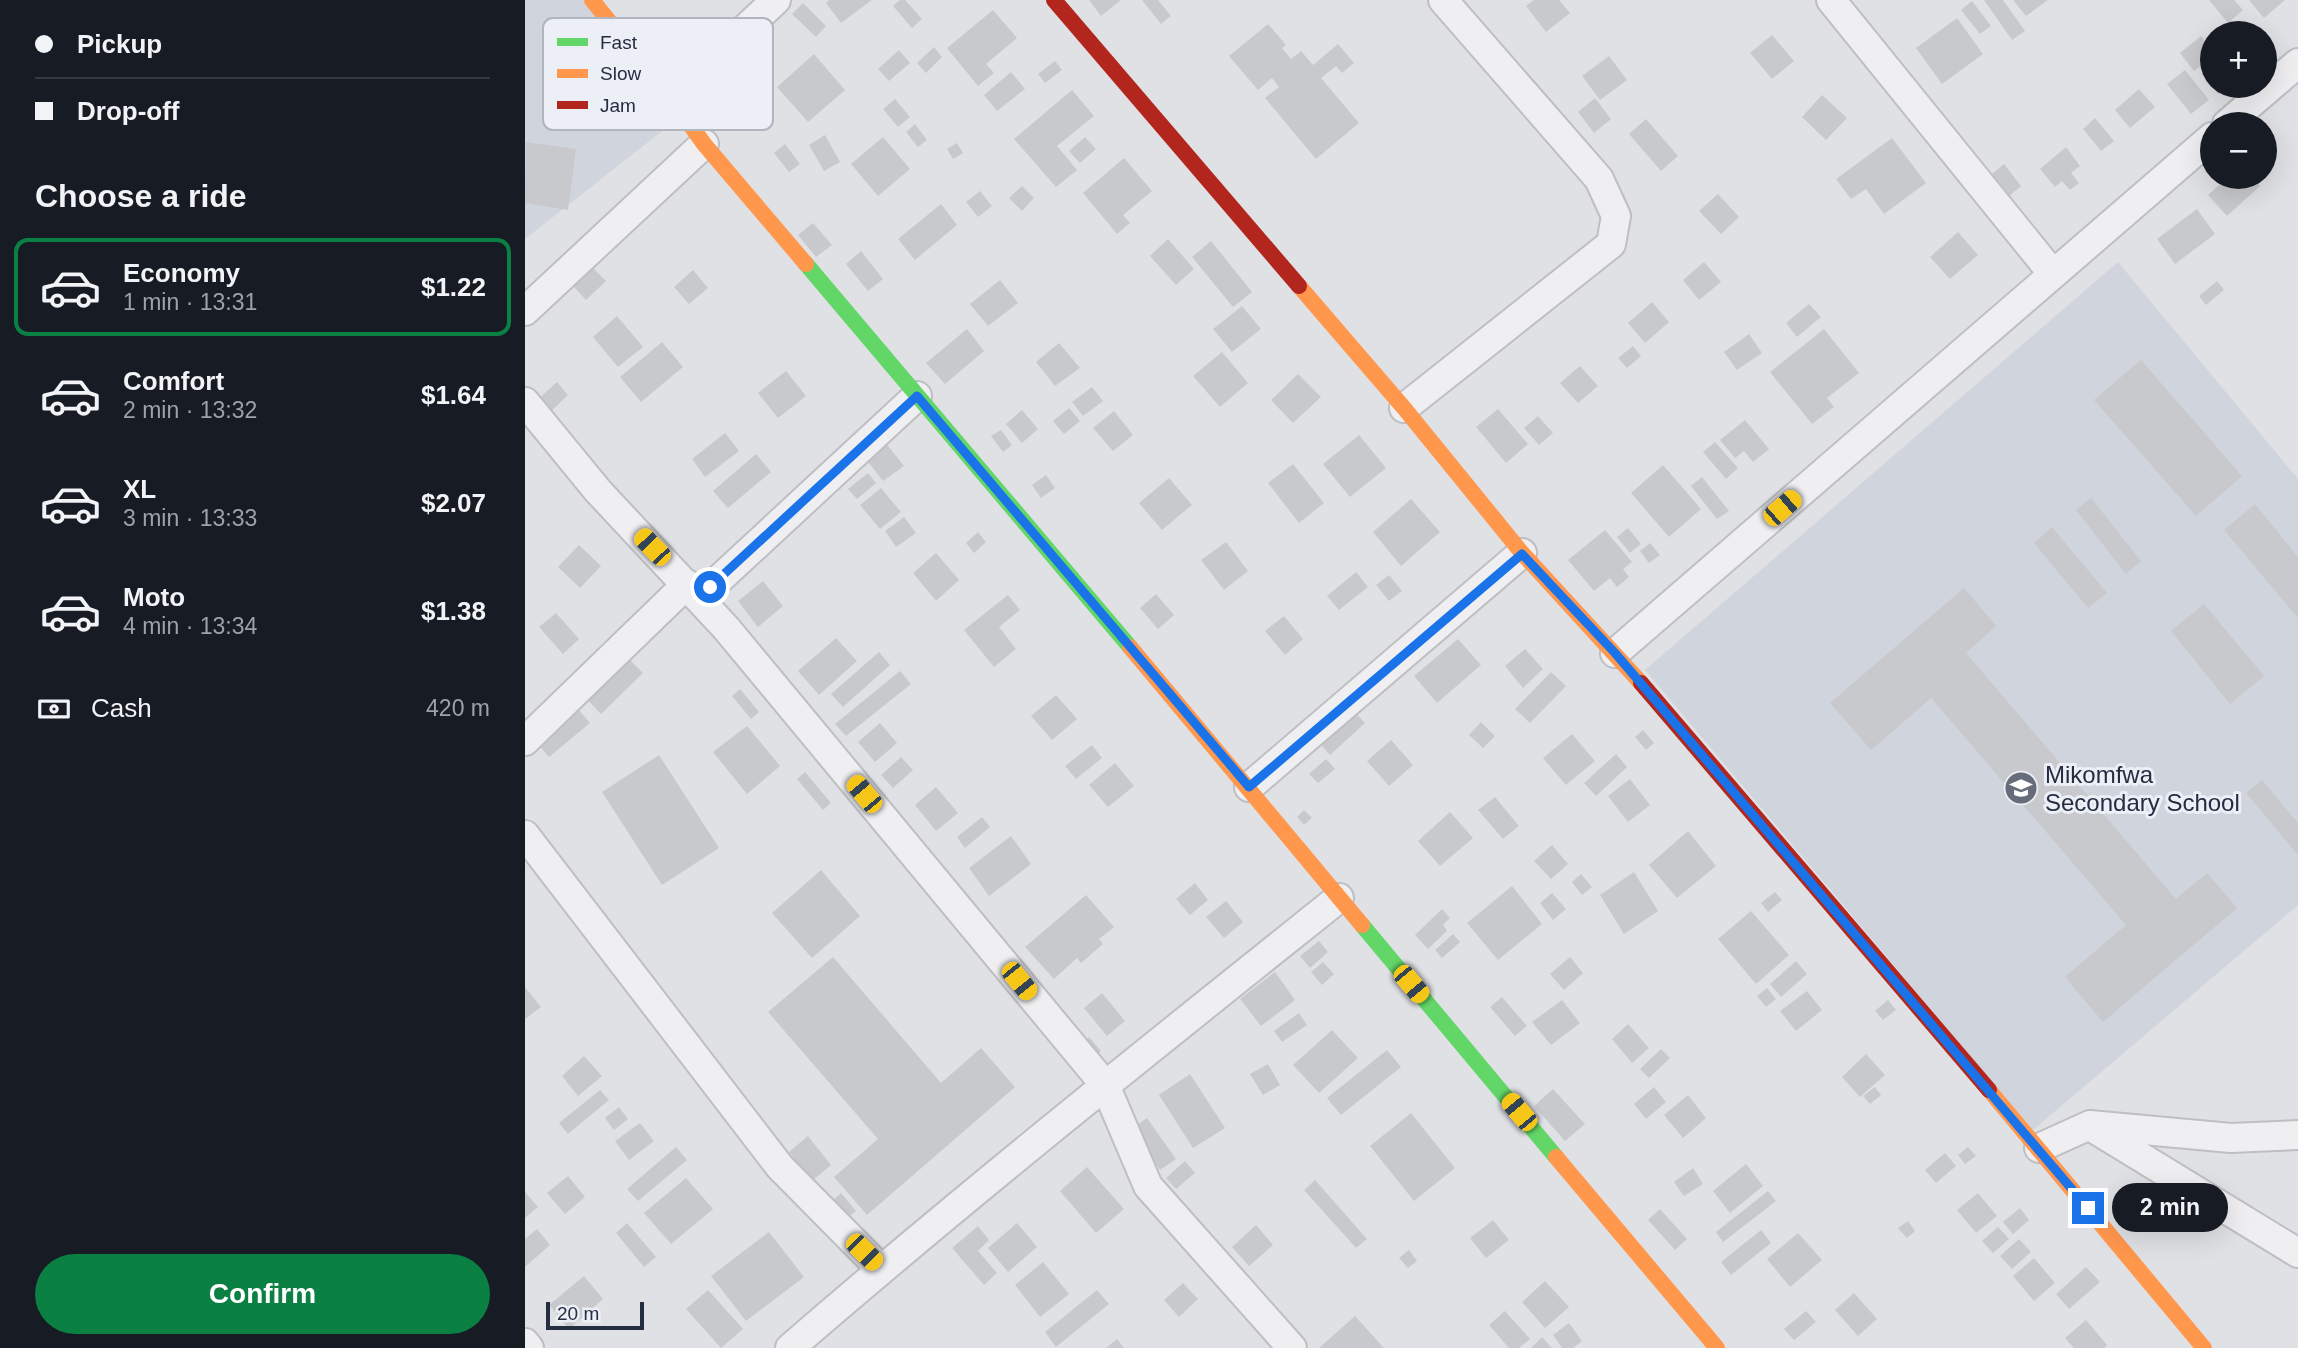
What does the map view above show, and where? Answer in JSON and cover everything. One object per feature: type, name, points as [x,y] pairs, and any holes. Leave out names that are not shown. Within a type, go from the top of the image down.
[{"type":"street","points":[[593,0],[607,18]]},
{"type":"street","points":[[757,18],[776,0]]},
{"type":"street","points":[[1054,0],[1404,408],[1522,554],[1615,653],[2039,1148],[2204,1348]]},
{"type":"street","points":[[1404,408],[1611,244],[1616,216],[1599,179],[1443,0]]},
{"type":"street","points":[[1831,0],[2053,274]]},
{"type":"street","points":[[2241,112],[2298,63]]},
{"type":"street","points":[[694,130],[1249,787],[1717,1348]]},
{"type":"street","points":[[525,311],[704,144]]},
{"type":"street","points":[[1615,653],[2200,147]]},
{"type":"street","points":[[525,741],[917,396]]},
{"type":"street","points":[[525,402],[598,491],[694,591],[1105,1085],[1148,1186],[1279,1343]]},
{"type":"street","points":[[1249,787],[1522,554]]},
{"type":"street","points":[[525,835],[780,1167],[881,1269]]},
{"type":"street","points":[[790,1348],[881,1269],[1105,1085],[1339,898]]},
{"type":"street","points":[[2039,1148],[2090,1125],[2231,1138],[2298,1135]]},
{"type":"street","points":[[2090,1125],[2298,1253]]},
{"type":"street","points":[[525,1343],[529,1348]]},
{"type":"shaded area","points":[[525,0],[590,0],[605,18],[543,18],[543,130],[663,130],[525,239]]},
{"type":"shaded area","name":"Mikomfwa Secondary School","points":[[2118,262],[2298,479],[2298,905],[2033,1130],[1645,670]]},
{"type":"building","points":[[829,0],[872,0],[841,23],[826,3]]},
{"type":"building","points":[[900,0],[905,0],[922,19],[912,28],[893,6]]},
{"type":"building","points":[[1089,0],[1121,0],[1101,16]]},
{"type":"building","points":[[1142,0],[1158,0],[1171,16],[1161,24]]},
{"type":"building","points":[[1534,0],[1559,0],[1570,13],[1546,32],[1526,6]]},
{"type":"building","points":[[1984,0],[2003,0],[2025,31],[2012,40]]},
{"type":"building","points":[[2013,0],[2048,0],[2026,16]]},
{"type":"building","points":[[2209,0],[2234,0],[2243,10],[2230,21],[2226,21]]},
{"type":"building","points":[[2249,0],[2285,0],[2264,18]]},
{"type":"building","points":[[1972,1],[1991,26],[1980,34],[1961,10]]},
{"type":"building","points":[[803,3],[826,26],[816,37],[792,14]]},
{"type":"building","points":[[993,10],[1017,38],[986,64],[994,73],[978,86],[947,48]]},
{"type":"building","points":[[1957,18],[1983,54],[1942,84],[1916,48]]},
{"type":"building","points":[[1268,24],[1286,45],[1282,48],[1291,59],[1301,51],[1313,65],[1338,44],[1354,63],[1342,73],[1336,66],[1321,78],[1359,123],[1316,159],[1265,98],[1279,87],[1272,78],[1258,90],[1229,56]]},
{"type":"building","points":[[1772,35],[1794,61],[1772,79],[1750,53]]},
{"type":"building","points":[[2200,37],[2200,66],[2194,71],[2180,53]]},
{"type":"building","points":[[934,47],[942,57],[926,73],[917,63]]},
{"type":"building","points":[[899,50],[910,63],[889,81],[878,69]]},
{"type":"building","points":[[814,54],[845,90],[808,122],[777,87]]},
{"type":"building","points":[[1609,56],[1627,80],[1600,100],[1582,76]]},
{"type":"building","points":[[1055,61],[1062,70],[1045,83],[1038,74]]},
{"type":"building","points":[[2185,70],[2200,89],[2200,98],[2209,100],[2191,114],[2167,84]]},
{"type":"building","points":[[1011,72],[1025,89],[997,111],[984,95]]},
{"type":"building","points":[[2139,89],[2155,107],[2130,128],[2115,110]]},
{"type":"building","points":[[1072,90],[1094,116],[1057,146],[1077,170],[1056,187],[1014,139]]},
{"type":"building","points":[[1822,95],[1847,118],[1826,140],[1802,117]]},
{"type":"building","points":[[1595,98],[1611,119],[1594,133],[1578,112]]},
{"type":"building","points":[[895,99],[910,117],[898,127],[883,109]]},
{"type":"building","points":[[2095,118],[2114,141],[2101,151],[2083,129]]},
{"type":"building","points":[[1646,119],[1678,156],[1661,171],[1629,134]]},
{"type":"building","points":[[915,124],[927,140],[918,147],[906,132]]},
{"type":"building","points":[[825,135],[840,162],[824,171],[809,145]]},
{"type":"building","points":[[883,137],[910,169],[878,196],[851,164]]},
{"type":"building","points":[[1085,137],[1096,149],[1080,163],[1069,151]]},
{"type":"building","points":[[1892,138],[1926,183],[1884,214],[1866,189],[1851,199],[1836,179]]},
{"type":"building","points":[[526,142],[576,149],[568,210],[525,203]]},
{"type":"building","points":[[957,143],[963,153],[953,159],[947,149]]},
{"type":"building","points":[[785,144],[800,164],[789,172],[774,153]]},
{"type":"building","points":[[2066,147],[2080,166],[2071,173],[2079,183],[2070,190],[2062,181],[2055,187],[2040,169]]},
{"type":"building","points":[[1124,158],[1152,191],[1123,215],[1130,223],[1117,234],[1083,193]]},
{"type":"building","points":[[2004,164],[2021,186],[2009,196],[1992,174]]},
{"type":"building","points":[[1022,186],[1034,198],[1022,211],[1009,198]]},
{"type":"building","points":[[2215,189],[2257,189],[2227,216],[2208,195]]},
{"type":"building","points":[[980,191],[992,206],[978,217],[966,202]]},
{"type":"building","points":[[1718,194],[1739,217],[1721,234],[1699,211]]},
{"type":"building","points":[[941,204],[957,225],[915,260],[898,239]]},
{"type":"building","points":[[2197,209],[2215,234],[2175,264],[2157,239]]},
{"type":"building","points":[[813,223],[832,245],[816,257],[798,235]]},
{"type":"building","points":[[1958,232],[1978,255],[1950,279],[1930,257]]},
{"type":"building","points":[[1168,239],[1194,269],[1176,285],[1150,256]]},
{"type":"building","points":[[1211,241],[1252,292],[1233,307],[1192,257]]},
{"type":"building","points":[[861,251],[883,279],[868,291],[846,264]]},
{"type":"building","points":[[1704,262],[1721,282],[1699,300],[1683,280]]},
{"type":"building","points":[[593,268],[606,281],[586,300],[573,286]]},
{"type":"building","points":[[693,270],[708,288],[689,304],[674,287]]},
{"type":"building","points":[[1000,280],[1018,303],[988,326],[970,304]]},
{"type":"building","points":[[2217,281],[2224,290],[2206,305],[2199,296]]},
{"type":"building","points":[[1652,302],[1669,322],[1645,343],[1628,323]]},
{"type":"building","points":[[1809,304],[1821,317],[1797,337],[1786,323]]},
{"type":"building","points":[[1242,306],[1261,329],[1232,352],[1213,329]]},
{"type":"building","points":[[617,316],[643,347],[618,367],[593,337]]},
{"type":"building","points":[[967,329],[984,351],[945,384],[926,363]]},
{"type":"building","points":[[1824,329],[1859,373],[1827,398],[1834,407],[1812,424],[1770,372]]},
{"type":"building","points":[[1749,334],[1762,353],[1737,370],[1724,352]]},
{"type":"building","points":[[662,342],[683,367],[641,402],[620,377]]},
{"type":"building","points":[[1059,343],[1080,368],[1055,386],[1036,362]]},
{"type":"building","points":[[1633,346],[1641,356],[1627,368],[1618,358]]},
{"type":"building","points":[[1222,352],[1248,383],[1220,407],[1193,376]]},
{"type":"building","points":[[2141,360],[2242,476],[2196,516],[2094,400]]},
{"type":"building","points":[[1580,366],[1598,386],[1578,403],[1560,383]]},
{"type":"building","points":[[786,371],[806,396],[778,418],[758,393]]},
{"type":"building","points":[[1298,374],[1321,397],[1293,423],[1271,400]]},
{"type":"building","points":[[557,382],[568,395],[547,415],[535,402]]},
{"type":"building","points":[[1092,387],[1103,401],[1083,416],[1072,402]]},
{"type":"building","points":[[1069,408],[1080,421],[1064,434],[1053,421]]},
{"type":"building","points":[[1498,409],[1528,444],[1506,463],[1476,427]]},
{"type":"building","points":[[1022,410],[1038,429],[1022,443],[1006,424]]},
{"type":"building","points":[[1114,411],[1133,435],[1113,451],[1093,428]]},
{"type":"building","points":[[1538,416],[1553,433],[1539,445],[1524,428]]},
{"type":"building","points":[[1745,420],[1769,449],[1753,462],[1744,451],[1735,458],[1720,440]]},
{"type":"building","points":[[1001,430],[1012,445],[1003,452],[991,436]]},
{"type":"building","points":[[725,433],[739,451],[705,477],[692,459]]},
{"type":"building","points":[[1359,435],[1386,468],[1350,497],[1323,464]]},
{"type":"building","points":[[885,442],[904,466],[883,481],[865,458]]},
{"type":"building","points":[[1715,442],[1738,468],[1726,479],[1703,452]]},
{"type":"building","points":[[756,454],[771,472],[728,508],[713,491]]},
{"type":"building","points":[[1293,464],[1324,503],[1299,523],[1268,483]]},
{"type":"building","points":[[1663,465],[1701,509],[1669,537],[1631,493]]},
{"type":"building","points":[[868,473],[876,483],[857,499],[848,489]]},
{"type":"building","points":[[1046,475],[1055,488],[1041,498],[1032,485]]},
{"type":"building","points":[[1702,477],[1729,511],[1717,519],[1691,486]]},
{"type":"building","points":[[1169,478],[1192,505],[1162,530],[1139,503]]},
{"type":"building","points":[[881,488],[901,512],[880,529],[860,505]]},
{"type":"building","points":[[2091,498],[2141,561],[2126,574],[2076,510]]},
{"type":"building","points":[[1411,499],[1440,532],[1401,566],[1373,532]]},
{"type":"building","points":[[2255,504],[2298,557],[2298,618],[2224,530]]},
{"type":"building","points":[[904,517],[916,533],[896,547],[885,531]]},
{"type":"building","points":[[2052,527],[2107,593],[2088,608],[2034,543]]},
{"type":"building","points":[[1628,528],[1641,544],[1630,553],[1617,537]]},
{"type":"building","points":[[1605,530],[1632,562],[1623,569],[1629,577],[1617,587],[1610,578],[1594,591],[1568,560]]},
{"type":"building","points":[[978,532],[986,542],[974,553],[966,543]]},
{"type":"building","points":[[1226,542],[1248,571],[1224,590],[1201,560]]},
{"type":"building","points":[[1650,543],[1660,555],[1649,563],[1640,551]]},
{"type":"building","points":[[579,545],[601,566],[580,588],[558,567]]},
{"type":"building","points":[[936,553],[959,580],[936,601],[913,573]]},
{"type":"building","points":[[1356,572],[1368,587],[1339,610],[1327,596]]},
{"type":"building","points":[[1389,575],[1402,591],[1389,601],[1376,585]]},
{"type":"building","points":[[763,581],[783,606],[758,627],[738,601]]},
{"type":"building","points":[[1964,588],[1996,626],[1966,653],[2176,899],[2207,873],[2237,908],[2103,1022],[2065,977],[2126,925],[1931,698],[1871,750],[1830,703]]},
{"type":"building","points":[[1156,594],[1174,615],[1158,629],[1140,608]]},
{"type":"building","points":[[1008,595],[1020,610],[999,627],[1016,649],[994,667],[964,630]]},
{"type":"building","points":[[2204,604],[2264,676],[2230,704],[2171,631]]},
{"type":"building","points":[[556,613],[579,639],[563,654],[539,627]]},
{"type":"building","points":[[1284,616],[1303,639],[1285,655],[1265,631]]},
{"type":"building","points":[[836,638],[857,661],[819,695],[798,671]]},
{"type":"building","points":[[1458,639],[1481,665],[1437,703],[1414,676]]},
{"type":"building","points":[[1525,649],[1543,669],[1523,688],[1505,666]]},
{"type":"building","points":[[879,652],[890,665],[843,707],[831,694]]},
{"type":"building","points":[[624,654],[643,673],[601,714],[583,695]]},
{"type":"building","points":[[900,671],[911,684],[846,736],[835,724]]},
{"type":"building","points":[[1551,672],[1566,686],[1530,723],[1515,709]]},
{"type":"building","points":[[740,689],[759,712],[751,719],[732,696]]},
{"type":"building","points":[[1056,695],[1077,719],[1052,740],[1031,716]]},
{"type":"building","points":[[1348,705],[1365,723],[1330,755],[1314,737]]},
{"type":"building","points":[[578,709],[590,723],[549,757],[537,743]]},
{"type":"building","points":[[1481,722],[1495,736],[1483,748],[1469,735]]},
{"type":"building","points":[[880,723],[897,743],[875,762],[858,742]]},
{"type":"building","points":[[747,726],[780,766],[747,794],[713,752]]},
{"type":"building","points":[[1643,730],[1654,743],[1646,750],[1635,737]]},
{"type":"building","points":[[1572,734],[1595,761],[1566,785],[1543,758]]},
{"type":"building","points":[[1391,740],[1413,765],[1389,786],[1367,761]]},
{"type":"building","points":[[1092,745],[1102,758],[1076,779],[1065,766]]},
{"type":"building","points":[[1616,754],[1627,767],[1596,796],[1584,783]]},
{"type":"building","points":[[659,755],[719,848],[662,885],[602,792]]},
{"type":"building","points":[[901,757],[913,770],[893,788],[881,775]]},
{"type":"building","points":[[1326,759],[1335,769],[1318,783],[1309,774]]},
{"type":"building","points":[[1115,763],[1134,786],[1108,807],[1089,785]]},
{"type":"building","points":[[805,772],[831,803],[823,810],[797,779]]},
{"type":"building","points":[[1630,779],[1650,805],[1628,822],[1608,796]]},
{"type":"building","points":[[2262,780],[2298,823],[2298,855],[2246,793]]},
{"type":"building","points":[[936,787],[958,813],[936,831],[915,805]]},
{"type":"building","points":[[1495,797],[1519,826],[1503,839],[1478,810]]},
{"type":"building","points":[[1304,810],[1312,818],[1304,825],[1297,817]]},
{"type":"building","points":[[1450,812],[1473,838],[1440,866],[1418,841]]},
{"type":"building","points":[[982,817],[990,827],[965,848],[957,837]]},
{"type":"building","points":[[1688,831],[1716,866],[1677,898],[1649,865]]},
{"type":"building","points":[[1011,836],[1031,864],[989,896],[969,868]]},
{"type":"building","points":[[1552,845],[1568,864],[1551,879],[1534,861]]},
{"type":"building","points":[[821,870],[860,916],[812,958],[772,913]]},
{"type":"building","points":[[1634,872],[1658,911],[1624,934],[1600,895]]},
{"type":"building","points":[[1581,874],[1592,887],[1582,895],[1572,882]]},
{"type":"building","points":[[1195,883],[1208,900],[1190,915],[1176,899]]},
{"type":"building","points":[[1512,886],[1542,924],[1498,960],[1467,923]]},
{"type":"building","points":[[1775,892],[1782,900],[1768,912],[1761,903]]},
{"type":"building","points":[[1552,893],[1566,909],[1553,920],[1540,903]]},
{"type":"building","points":[[1086,895],[1114,927],[1099,939],[1103,944],[1081,963],[1077,958],[1054,979],[1025,947]]},
{"type":"building","points":[[1226,901],[1243,922],[1224,938],[1206,917]]},
{"type":"building","points":[[1442,909],[1450,918],[1443,925],[1447,931],[1428,949],[1415,935]]},
{"type":"building","points":[[1751,911],[1789,955],[1756,984],[1718,939]]},
{"type":"building","points":[[1453,934],[1460,942],[1442,958],[1435,950]]},
{"type":"building","points":[[1319,941],[1328,952],[1310,968],[1300,956]]},
{"type":"building","points":[[833,957],[941,1083],[981,1048],[1015,1087],[867,1215],[834,1177],[878,1139],[768,1012]]},
{"type":"building","points":[[1570,957],[1583,973],[1564,990],[1550,974]]},
{"type":"building","points":[[1796,961],[1807,974],[1781,997],[1770,984]]},
{"type":"building","points":[[1323,962],[1334,974],[1322,985],[1311,972]]},
{"type":"building","points":[[1275,972],[1295,1000],[1261,1026],[1240,999]]},
{"type":"building","points":[[525,987],[541,1007],[525,1019]]},
{"type":"building","points":[[1767,988],[1776,999],[1766,1007],[1757,996]]},
{"type":"building","points":[[1807,991],[1822,1010],[1796,1031],[1780,1011]]},
{"type":"building","points":[[1102,993],[1125,1021],[1107,1036],[1084,1008]]},
{"type":"building","points":[[1502,997],[1527,1026],[1515,1036],[1490,1007]]},
{"type":"building","points":[[1562,1000],[1580,1023],[1551,1045],[1532,1022]]},
{"type":"building","points":[[1888,1000],[1896,1010],[1883,1020],[1875,1011]]},
{"type":"building","points":[[1299,1013],[1307,1025],[1282,1042],[1274,1031]]},
{"type":"building","points":[[1628,1024],[1649,1048],[1632,1063],[1612,1039]]},
{"type":"building","points":[[1332,1030],[1358,1058],[1319,1093],[1293,1065]]},
{"type":"building","points":[[1089,1037],[1101,1051],[1091,1059],[1079,1045]]},
{"type":"building","points":[[1661,1049],[1670,1058],[1649,1078],[1640,1069]]},
{"type":"building","points":[[1387,1050],[1401,1067],[1341,1115],[1327,1098]]},
{"type":"building","points":[[1866,1054],[1885,1075],[1860,1097],[1842,1077]]},
{"type":"building","points":[[584,1056],[602,1076],[578,1096],[562,1076]]},
{"type":"building","points":[[1268,1064],[1280,1085],[1263,1095],[1250,1074]]},
{"type":"building","points":[[1190,1074],[1225,1128],[1193,1148],[1159,1095]]},
{"type":"building","points":[[1654,1087],[1666,1102],[1646,1119],[1634,1104]]},
{"type":"building","points":[[1875,1087],[1881,1095],[1870,1104],[1863,1096]]},
{"type":"building","points":[[1553,1089],[1585,1124],[1565,1141],[1534,1106]]},
{"type":"building","points":[[600,1090],[609,1100],[568,1134],[559,1123]]},
{"type":"building","points":[[1688,1095],[1706,1118],[1683,1138],[1664,1115]]},
{"type":"building","points":[[619,1107],[628,1119],[614,1130],[605,1118]]},
{"type":"building","points":[[1411,1113],[1455,1168],[1414,1201],[1370,1146]]},
{"type":"building","points":[[1147,1118],[1176,1159],[1160,1170],[1131,1129]]},
{"type":"building","points":[[640,1123],[654,1141],[629,1160],[615,1141]]},
{"type":"building","points":[[808,1136],[831,1165],[812,1181],[789,1152]]},
{"type":"building","points":[[676,1147],[687,1160],[638,1201],[627,1189]]},
{"type":"building","points":[[1968,1147],[1976,1156],[1965,1164],[1958,1155]]},
{"type":"building","points":[[1945,1153],[1956,1166],[1936,1183],[1925,1170]]},
{"type":"building","points":[[1185,1161],[1195,1173],[1176,1189],[1166,1178]]},
{"type":"building","points":[[1746,1164],[1763,1186],[1730,1213],[1713,1191]]},
{"type":"building","points":[[1087,1167],[1124,1209],[1096,1233],[1060,1191]]},
{"type":"building","points":[[1693,1168],[1703,1184],[1684,1196],[1674,1182]]},
{"type":"building","points":[[568,1176],[585,1197],[565,1214],[547,1193]]},
{"type":"building","points":[[686,1178],[713,1209],[671,1244],[644,1213]]},
{"type":"building","points":[[1315,1180],[1367,1239],[1356,1248],[1304,1190]]},
{"type":"building","points":[[1768,1191],[1776,1201],[1723,1242],[1716,1232]]},
{"type":"building","points":[[525,1192],[538,1207],[525,1218]]},
{"type":"building","points":[[841,1193],[856,1211],[847,1218],[832,1201]]},
{"type":"building","points":[[1978,1193],[1997,1216],[1976,1233],[1957,1210]]},
{"type":"building","points":[[2020,1208],[2029,1220],[2013,1234],[2003,1222]]},
{"type":"building","points":[[1660,1209],[1687,1239],[1675,1250],[1648,1220]]},
{"type":"building","points":[[1493,1220],[1509,1240],[1486,1258],[1470,1238]]},
{"type":"building","points":[[1908,1221],[1915,1231],[1907,1238],[1898,1228]]},
{"type":"building","points":[[627,1223],[656,1257],[644,1267],[616,1233]]},
{"type":"building","points":[[1017,1223],[1037,1247],[1008,1272],[988,1248]]},
{"type":"building","points":[[1256,1225],[1273,1245],[1249,1266],[1232,1247]]},
{"type":"building","points":[[978,1226],[989,1240],[978,1251],[997,1273],[984,1285],[952,1248]]},
{"type":"building","points":[[1998,1227],[2009,1239],[1993,1253],[1982,1241]]},
{"type":"building","points":[[537,1229],[550,1245],[525,1267],[525,1239]]},
{"type":"building","points":[[1761,1230],[1771,1243],[1731,1275],[1721,1262]]},
{"type":"building","points":[[769,1232],[804,1277],[746,1321],[711,1276]]},
{"type":"building","points":[[1798,1233],[1822,1260],[1790,1287],[1767,1259]]},
{"type":"building","points":[[2019,1239],[2031,1252],[2012,1269],[2000,1256]]},
{"type":"building","points":[[1409,1250],[1417,1261],[1408,1268],[1399,1258]]},
{"type":"building","points":[[2034,1258],[2055,1283],[2034,1301],[2013,1276]]},
{"type":"building","points":[[1043,1262],[1069,1294],[1040,1317],[1015,1285]]},
{"type":"building","points":[[2086,1267],[2100,1282],[2069,1309],[2056,1294]]},
{"type":"building","points":[[584,1276],[603,1299],[569,1329],[549,1305]]},
{"type":"building","points":[[1545,1281],[1569,1307],[1545,1328],[1522,1302]]},
{"type":"building","points":[[1183,1283],[1198,1299],[1179,1317],[1164,1300]]},
{"type":"building","points":[[708,1290],[743,1329],[721,1348],[686,1309]]},
{"type":"building","points":[[1097,1290],[1109,1304],[1056,1347],[1045,1332]]},
{"type":"building","points":[[1854,1293],[1877,1319],[1858,1336],[1835,1310]]},
{"type":"building","points":[[1505,1311],[1530,1339],[1519,1348],[1509,1348],[1489,1325]]},
{"type":"building","points":[[1806,1311],[1816,1322],[1794,1340],[1784,1329]]},
{"type":"building","points":[[1355,1316],[1384,1348],[1319,1348]]},
{"type":"building","points":[[2086,1320],[2107,1345],[2104,1348],[2074,1348],[2065,1338]]},
{"type":"building","points":[[1569,1323],[1582,1341],[1573,1348],[1562,1348],[1553,1335]]},
{"type":"building","points":[[1542,1337],[1552,1348],[1531,1348]]},
{"type":"building","points":[[1117,1339],[1124,1348],[1106,1348]]},
{"type":"traffic: fast","points":[[806,264],[1130,647]]},
{"type":"traffic: fast","points":[[1362,925],[1556,1157]]},
{"type":"traffic: slow","points":[[592,0],[607,18]]},
{"type":"traffic: slow","points":[[694,130],[806,264]]},
{"type":"traffic: slow","points":[[1299,286],[1404,408],[1522,553],[1641,683]]},
{"type":"traffic: slow","points":[[1130,647],[1362,925]]},
{"type":"traffic: slow","points":[[1989,1090],[2204,1348]]},
{"type":"traffic: slow","points":[[1556,1157],[1717,1348]]},
{"type":"traffic: jam","points":[[1054,0],[1299,286]]},
{"type":"traffic: jam","points":[[1641,683],[1989,1090]]},
{"type":"place","name":"Mikomfwa Secondary School","points":[[2021,788]]},
{"type":"route","points":[[710,587],[917,396],[1249,787],[1522,554],[1615,653],[2088,1208]]}]
